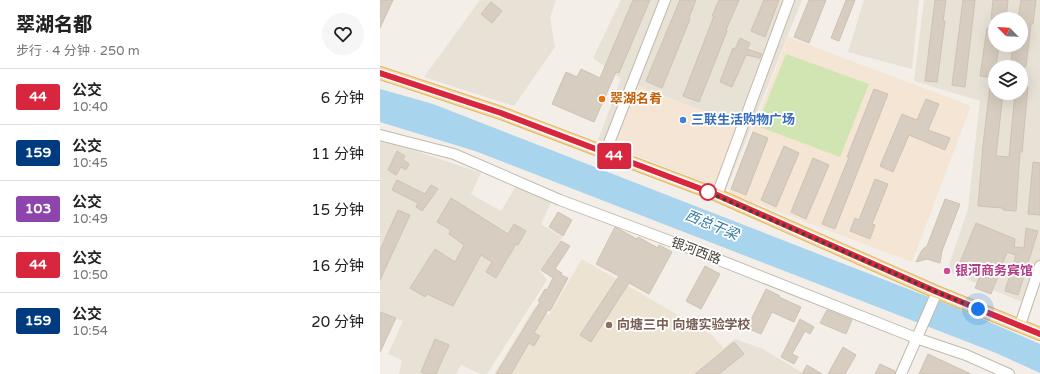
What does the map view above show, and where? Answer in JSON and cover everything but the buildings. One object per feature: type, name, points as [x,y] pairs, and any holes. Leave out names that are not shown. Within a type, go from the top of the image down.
[{"type":"main road","points":[[380,73],[501,113],[717,195],[936,295],[1020,325],[1040,334]]},
{"type":"street","points":[[605,153],[665,0]]},
{"type":"street","points":[[717,195],[790,0]]},
{"type":"street","name":"银河西路","points":[[380,135],[454,154],[560,200],[919,336],[1009,374]]},
{"type":"street","points":[[1020,325],[1040,266]]},
{"type":"street","points":[[901,374],[936,295]]},
{"type":"shaded area","points":[[480,0],[556,0],[550,18],[555,47],[514,106],[424,77]]},
{"type":"shaded area","points":[[621,0],[802,0],[726,190],[598,140],[621,79],[593,58]]},
{"type":"shaded area","points":[[864,0],[919,0],[912,69],[848,52]]},
{"type":"shaded area","points":[[924,0],[1040,0],[1040,260],[1025,303],[947,271],[968,209],[980,101],[914,81]]},
{"type":"shaded area","points":[[788,37],[971,106],[912,262],[729,193]]},
{"type":"shaded area","points":[[637,85],[740,125],[716,185],[613,145]]},
{"type":"shaded area","points":[[380,140],[481,173],[471,194],[501,211],[516,186],[552,200],[541,224],[562,237],[540,271],[547,280],[487,374],[481,374],[461,365],[456,374],[399,374],[402,360],[388,354],[403,321],[380,313]]},
{"type":"shaded area","name":"向塘三中 向塘实验学校","points":[[582,259],[712,335],[726,351],[698,374],[494,374],[535,306],[549,315]]},
{"type":"shaded area","points":[[735,339],[763,349],[801,372],[801,374],[690,374]]},
{"type":"green space","points":[[786,54],[869,84],[840,157],[757,126]]},
{"type":"water","name":"西总干梁","points":[[380,89],[433,104],[957,308],[1040,344],[1040,373],[996,353],[475,151],[380,122]]},
{"type":"bus line","name":"44","points":[[380,73],[501,113],[717,195],[937,292],[1040,334]]},
{"type":"place","name":"翠湖名肴","points":[[602,99]]},
{"type":"place","name":"三联生活购物广场","points":[[683,120]]},
{"type":"place","name":"银河商务宾馆","points":[[947,271]]},
{"type":"place","name":"向塘三中 向塘实验学校","points":[[609,325]]},
{"type":"route","points":[[708,192],[703,190],[978,309]]}]
